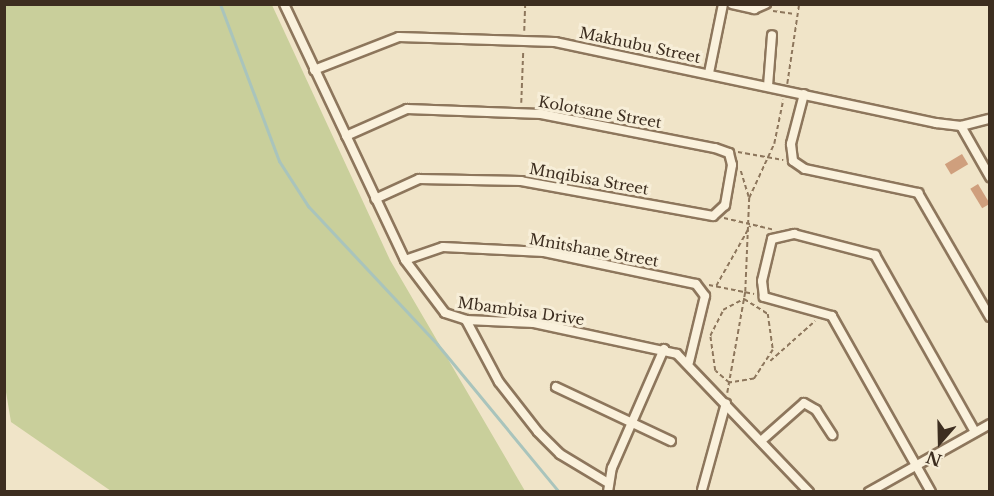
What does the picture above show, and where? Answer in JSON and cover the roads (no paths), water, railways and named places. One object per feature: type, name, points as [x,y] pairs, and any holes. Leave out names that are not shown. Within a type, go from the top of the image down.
[{"type":"street","points":[[709,73],[723,4]]},
{"type":"street","points":[[732,4],[764,7]]},
{"type":"street","name":"Mbambisa Drive","points":[[285,5],[405,260],[438,306],[466,320],[534,323],[664,350],[689,362],[809,492]]},
{"type":"street","points":[[768,86],[772,35]]},
{"type":"street","name":"Makhubu Street","points":[[314,70],[391,38],[568,44],[961,126],[990,119]]},
{"type":"street","points":[[804,94],[793,161],[805,169],[918,193],[990,317]]},
{"type":"street","name":"Kolotsane Street","points":[[346,136],[407,109],[520,113],[580,119],[732,153],[732,165],[724,205],[718,215]]},
{"type":"street","points":[[961,126],[990,177]]},
{"type":"street","name":"Mnqibisa Street","points":[[375,199],[419,179],[521,181],[718,215]]},
{"type":"street","points":[[931,492],[837,324],[824,312],[764,297],[762,281],[772,239],[781,233],[875,255],[975,432]]},
{"type":"street","name":"Mnitshane Street","points":[[405,260],[443,247],[544,252],[702,287],[705,296],[689,362]]},
{"type":"street","points":[[466,320],[499,382],[538,432],[560,454],[608,487],[631,423],[664,350]]},
{"type":"street","points":[[556,387],[671,441]]},
{"type":"street","points":[[703,491],[726,403]]},
{"type":"street","points":[[761,441],[804,403],[816,410],[831,435]]},
{"type":"street","points":[[868,492],[990,424]]},
{"type":"waterway","points":[[220,4],[279,161],[308,206],[437,344],[559,492]]}]
